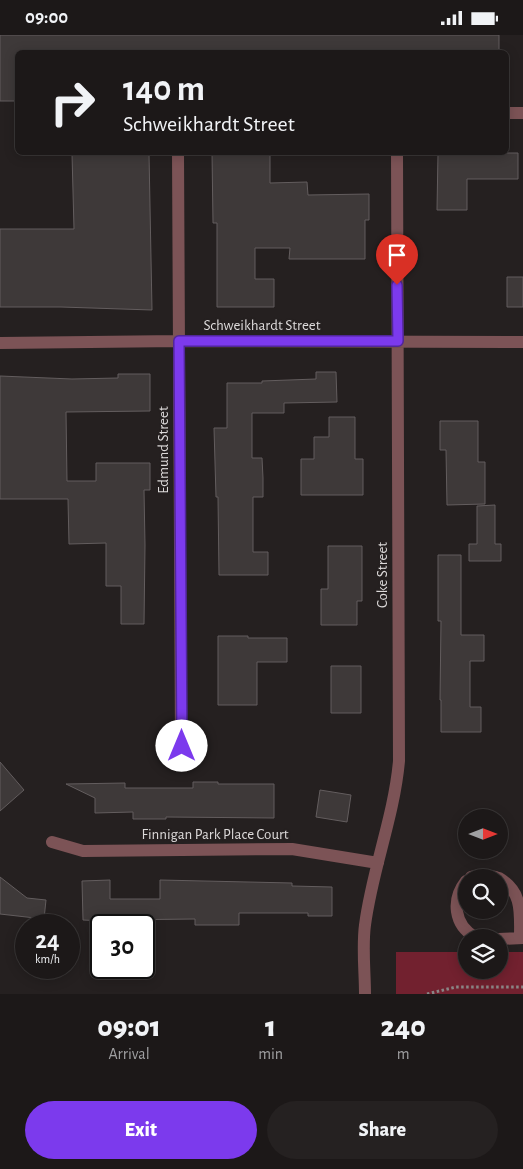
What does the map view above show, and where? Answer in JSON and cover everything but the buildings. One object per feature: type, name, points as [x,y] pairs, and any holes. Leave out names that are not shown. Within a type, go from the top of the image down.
[{"type":"street","points":[[509,113],[523,113]]},
{"type":"street","name":"Edmund Street","points":[[178,155],[182,746]]},
{"type":"street","name":"Coke Street","points":[[366,994],[365,927],[371,890],[397,788],[399,761],[397,155]]},
{"type":"street","name":"Schweikhardt Street","points":[[0,343],[179,341],[523,342]]},
{"type":"street","name":"Finnigan Park Place Court","points":[[52,842],[83,851],[292,849],[378,863]]},
{"type":"street","points":[[508,885],[518,897],[521,938],[508,939]]},
{"type":"street","points":[[458,902],[456,912],[458,918]]},
{"type":"path","points":[[427,994],[456,987],[523,987]]},
{"type":"shaded area","points":[[396,952],[458,952],[458,979],[508,979],[508,952],[523,952],[523,994],[396,994]]},
{"type":"route","points":[[182,746],[179,341],[398,341],[397,285]]}]
